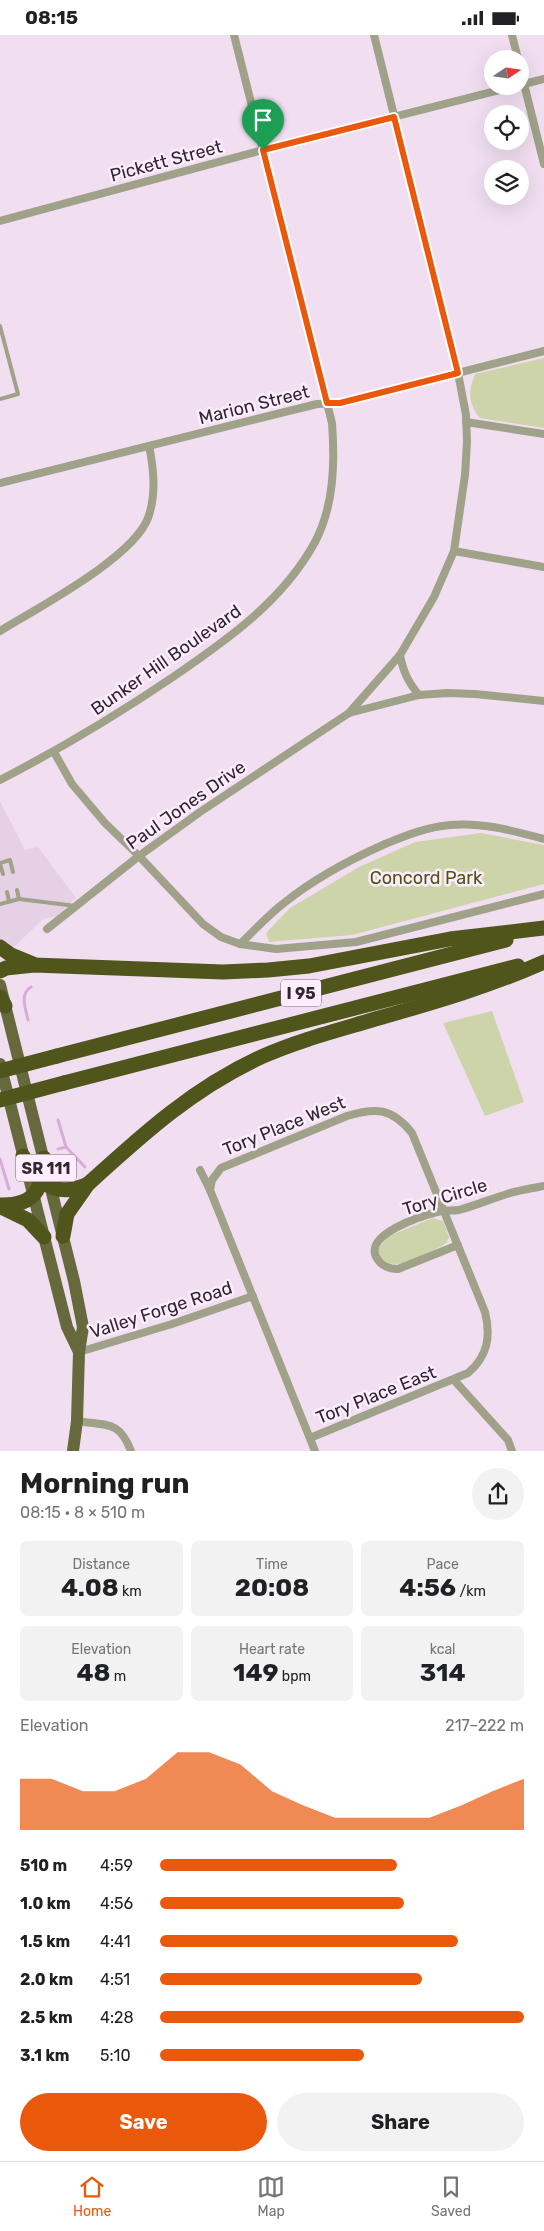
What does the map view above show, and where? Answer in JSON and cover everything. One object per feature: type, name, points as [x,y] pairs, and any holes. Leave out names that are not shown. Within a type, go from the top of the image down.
[{"type":"highway","points":[[0,971],[6,968],[34,965],[223,972],[268,971],[309,966],[450,939],[544,929]]},
{"type":"highway","name":"I 95","points":[[0,1071],[544,929]]},
{"type":"highway","points":[[0,947],[11,955],[34,965]]},
{"type":"highway","points":[[23,1156],[29,1167],[46,1184],[68,1191],[77,1190],[88,1184],[176,1107],[260,1057],[312,1037],[490,985],[544,961]]},
{"type":"highway","name":"I 95","points":[[0,1100],[544,961]]},
{"type":"highway","points":[[44,1158],[46,1184]]},
{"type":"highway","points":[[0,1206],[18,1204],[33,1196],[46,1184]]},
{"type":"highway","points":[[63,1236],[68,1214],[88,1184]]},
{"type":"highway","points":[[0,1206],[28,1220],[44,1237]]},
{"type":"main road","name":"SR 111","points":[[0,985],[44,1158]]},
{"type":"main road","name":"SR 111","points":[[0,1064],[67,1327],[79,1352]]},
{"type":"main road","name":"SR 111","points":[[46,1184],[63,1236],[83,1327],[79,1352],[77,1421],[73,1451]]},
{"type":"street","name":"Bunker Hill Boulevard","points":[[0,780],[54,752],[119,714],[204,655],[261,611],[290,578],[315,541],[330,495],[335,451],[332,423],[234,35]]},
{"type":"street","name":"Paul Jones Drive","points":[[47,929],[139,856],[200,812],[349,713],[400,655],[434,597],[454,551],[465,475],[466,422],[458,373],[374,35]]},
{"type":"street","points":[[512,35],[516,50]]},
{"type":"street","points":[[529,82],[544,79]]},
{"type":"street","name":"Pickett Street","points":[[0,221],[263,150],[484,94]]},
{"type":"street","points":[[525,95],[544,164]]},
{"type":"street","name":"Marion Street","points":[[0,483],[317,404],[340,403],[544,351]]},
{"type":"street","points":[[466,422],[544,434]]},
{"type":"street","points":[[0,631],[84,579],[122,552],[139,534],[148,518],[152,500],[153,464],[149,446]]},
{"type":"street","points":[[454,551],[544,567]]},
{"type":"street","points":[[400,655],[403,671],[419,695]]},
{"type":"street","name":"Paul Jones Drive","points":[[349,713],[419,695],[475,693],[544,701]]},
{"type":"street","points":[[54,752],[72,784],[88,805],[203,924],[221,937],[240,945],[276,949],[356,942],[544,894]]},
{"type":"street","points":[[240,945],[284,903],[325,873],[407,835],[431,827],[452,825],[499,828],[544,839]]},
{"type":"street","name":"Tory Place West","points":[[210,1190],[212,1180],[221,1168],[347,1116],[365,1110],[380,1110],[403,1121],[412,1133],[442,1211],[458,1245]]},
{"type":"street","name":"Valley Forge Road","points":[[200,1170],[210,1190],[315,1451]]},
{"type":"street","name":"Tory Circle","points":[[458,1245],[398,1269],[390,1269],[381,1264],[376,1258],[375,1249],[377,1241],[385,1233],[442,1211],[458,1210],[511,1193],[544,1186]]},
{"type":"street","name":"Tory Place East","points":[[310,1438],[454,1380],[476,1367],[483,1357],[488,1339],[488,1325],[485,1312],[458,1245]]},
{"type":"street","name":"Valley Forge Road","points":[[79,1352],[172,1324],[253,1296]]},
{"type":"street","points":[[454,1380],[508,1441],[512,1451]]},
{"type":"street","points":[[77,1421],[114,1427],[125,1436],[131,1451]]},
{"type":"lane","points":[[0,326],[18,394],[0,399]]},
{"type":"lane","points":[[2,874],[0,863],[10,860],[13,872]]},
{"type":"lane","points":[[17,890],[19,899]]},
{"type":"lane","points":[[7,892],[9,901]]},
{"type":"lane","points":[[0,903],[19,899],[76,906]]},
{"type":"shaded area","points":[[0,801],[25,850],[38,847],[76,898],[57,916],[43,919],[11,950],[0,940]]},
{"type":"green space","points":[[544,358],[544,428],[480,418],[473,407],[470,397],[475,374]]},
{"type":"green space","name":"Concord Park","points":[[481,833],[544,845],[544,884],[352,935],[269,942],[266,933],[290,908],[359,867],[415,842]]},
{"type":"green space","points":[[492,1011],[524,1102],[485,1116],[443,1023]]},
{"type":"green space","points":[[433,1218],[443,1221],[449,1237],[442,1246],[403,1263],[388,1263],[381,1259],[378,1249],[389,1236]]},
{"type":"waterway","points":[[28,1020],[24,998],[27,990],[31,987]]},
{"type":"waterway","points":[[58,1120],[66,1147],[85,1167]]},
{"type":"waterway","points":[[58,1149],[66,1147]]},
{"type":"waterway","points":[[0,1159],[9,1189]]},
{"type":"route","points":[[394,117],[458,373],[340,403],[327,403],[263,150],[394,117]]}]
